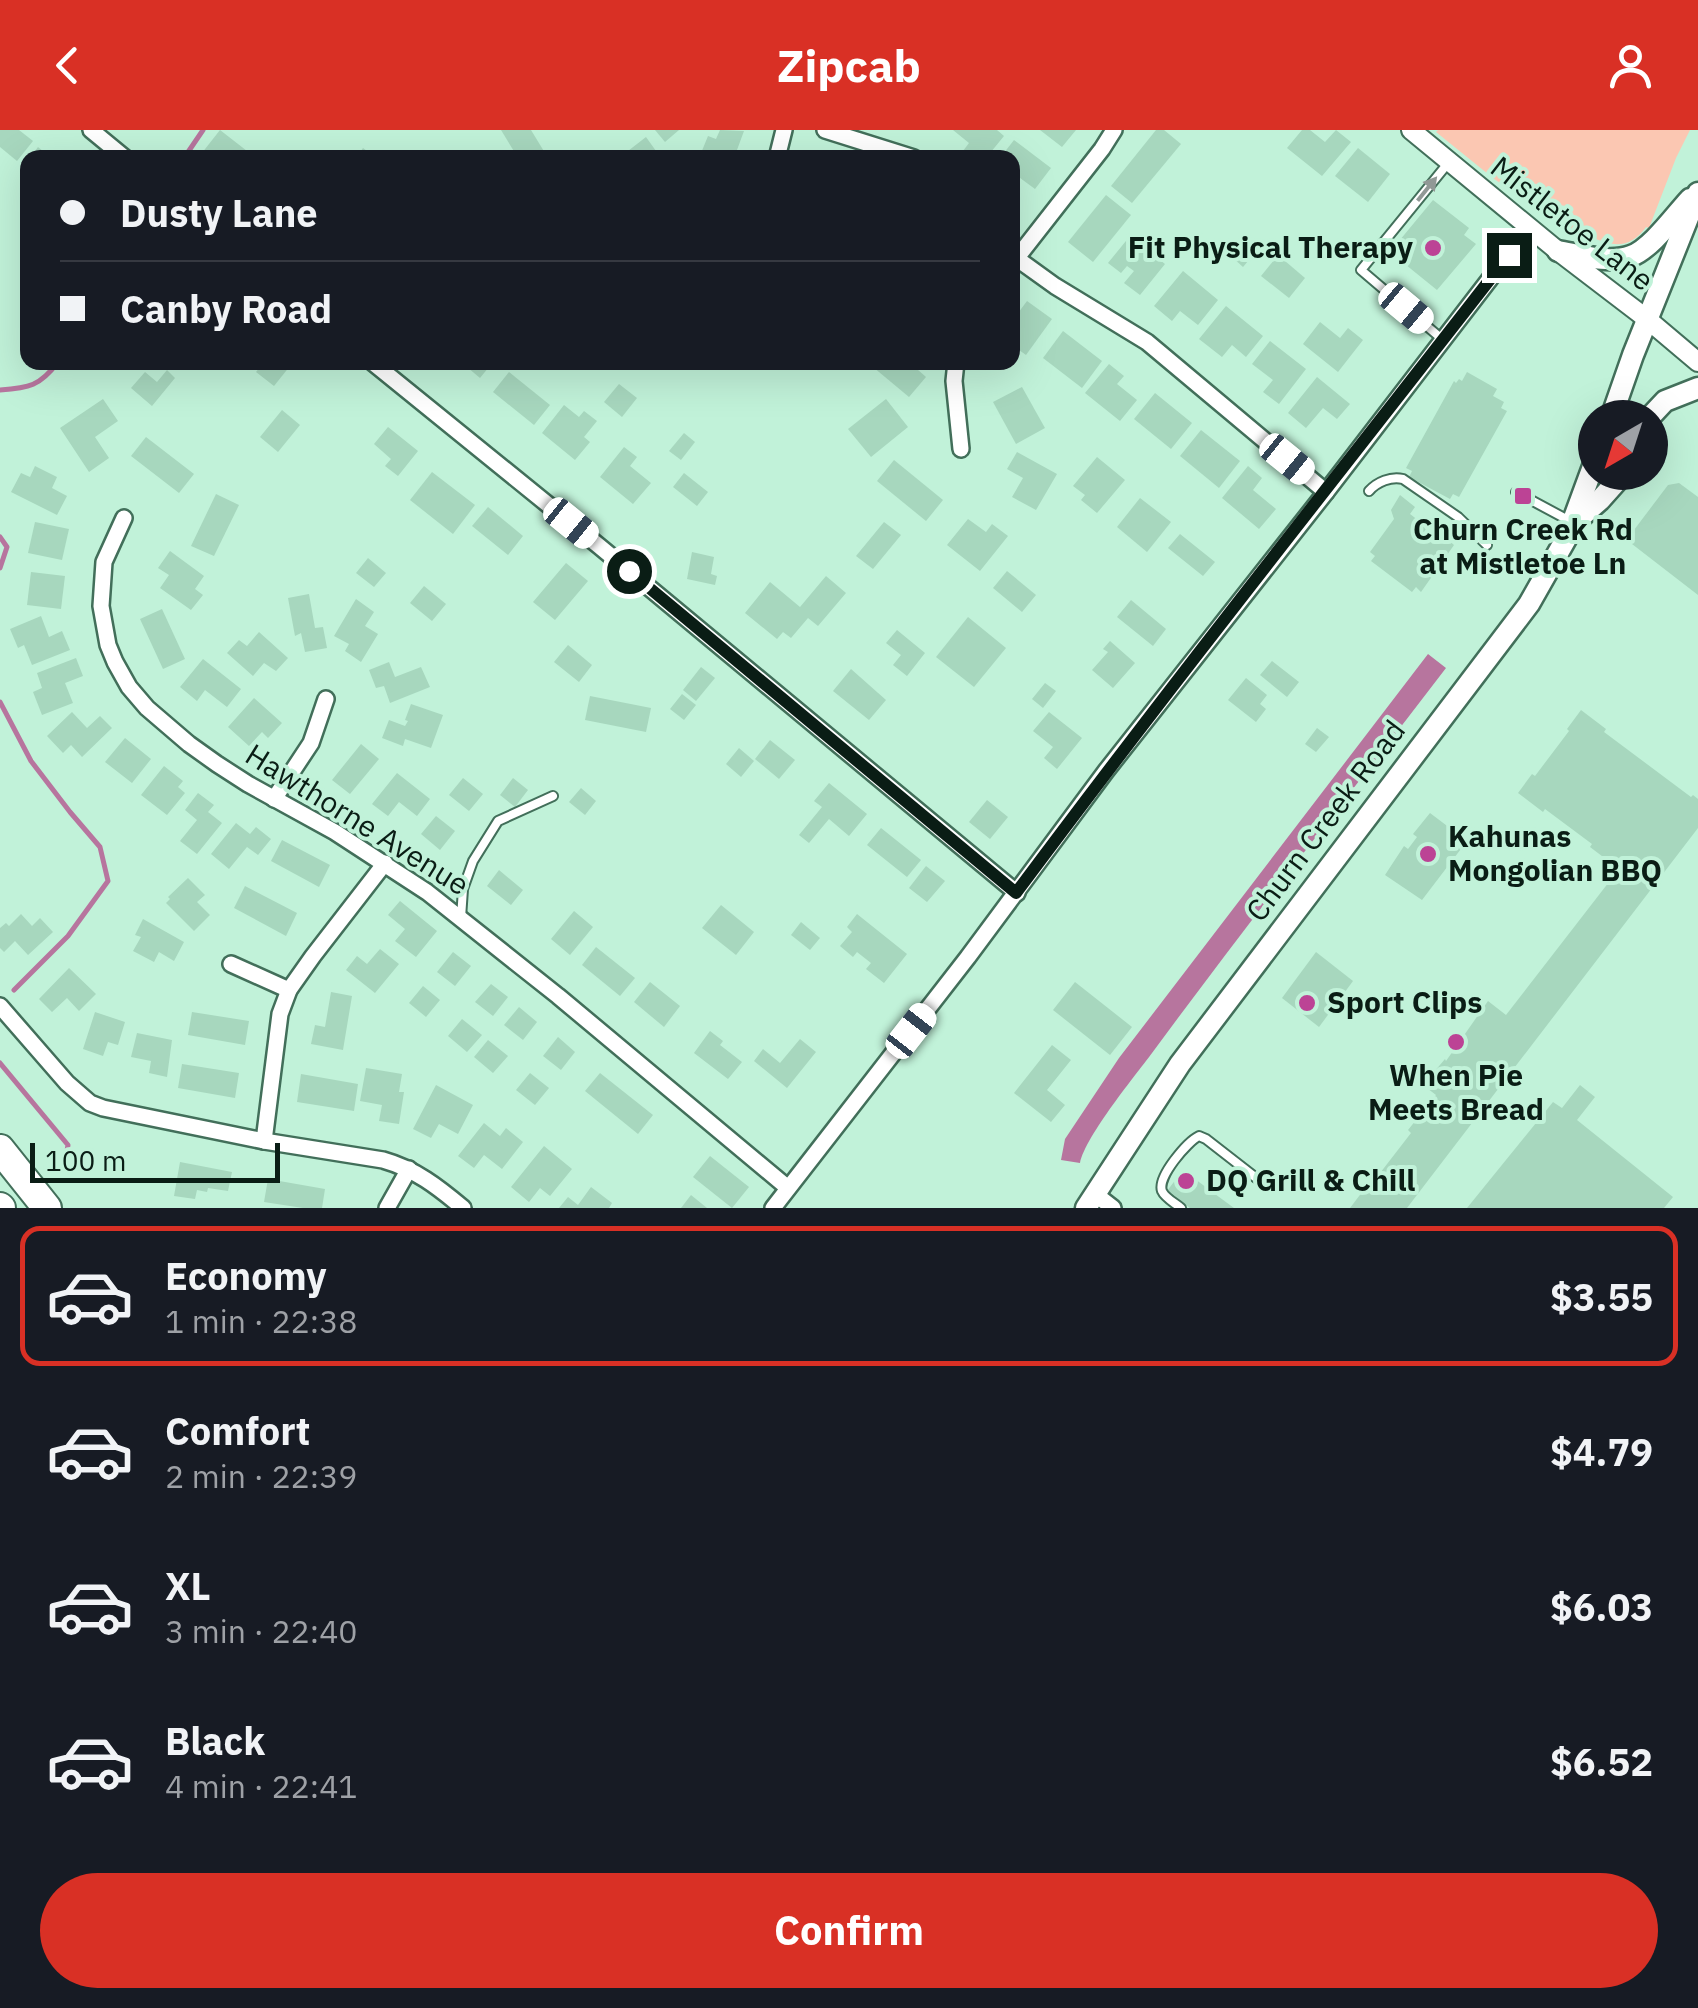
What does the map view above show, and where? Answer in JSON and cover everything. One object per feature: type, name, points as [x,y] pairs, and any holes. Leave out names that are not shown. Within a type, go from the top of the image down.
[{"type":"highway","points":[[0,1149],[47,1208]]},
{"type":"main road","points":[[1558,251],[1602,258],[1629,256],[1642,250],[1698,192]]},
{"type":"main road","points":[[1618,400],[1698,192]]},
{"type":"main road","points":[[1668,400],[1698,388]]},
{"type":"main road","name":"Churn Creek Road","points":[[1090,1201],[1180,1064],[1528,604],[1555,562],[1585,490]]},
{"type":"main road","points":[[1574,524],[1609,490]]},
{"type":"street","points":[[91,130],[115,150]]},
{"type":"street","points":[[825,130],[889,150]]},
{"type":"street","points":[[1020,252],[1114,130]]},
{"type":"street","name":"Mistletoe Lane","points":[[1411,130],[1698,362]]},
{"type":"street","points":[[773,1208],[1106,771],[1530,228]]},
{"type":"street","points":[[1020,263],[1147,342],[1326,492]]},
{"type":"street","points":[[382,370],[1016,893]]},
{"type":"street","points":[[955,370],[961,449]]},
{"type":"street","name":"Hawthorne Avenue","points":[[124,518],[108,551],[101,606],[108,645],[123,678],[146,708],[189,744],[428,892],[788,1188]]},
{"type":"street","points":[[274,799],[311,744],[326,699]]},
{"type":"street","points":[[264,1141],[280,1014],[290,990],[385,863]]},
{"type":"street","points":[[230,964],[290,990]]},
{"type":"street","points":[[0,1006],[67,1084],[90,1103],[113,1112],[383,1160],[409,1169],[463,1208]]},
{"type":"street","points":[[387,1208],[409,1169]]},
{"type":"street","points":[[1090,1201],[1113,1208]]},
{"type":"lane","points":[[1443,340],[1361,270],[1449,162]]},
{"type":"lane","points":[[1369,492],[1385,481],[1402,479],[1458,517],[1487,545]]},
{"type":"lane","points":[[1516,492],[1574,524]]},
{"type":"lane","points":[[461,918],[463,889],[473,861],[498,821],[553,796]]},
{"type":"lane","points":[[1181,1208],[1163,1194],[1162,1179],[1192,1139],[1199,1136],[1260,1180]]},
{"type":"shaded area","points":[[1438,130],[1690,130],[1649,228],[1630,242],[1611,244],[1596,239],[1593,242],[1532,206]]},
{"type":"shaded area","points":[[1428,654],[1446,668],[1125,1089],[1092,1137],[1080,1163],[1061,1160],[1065,1139],[1119,1058]]},
{"type":"building","points":[[0,130],[19,130],[33,141],[26,150],[20,150],[17,161],[0,147]]},
{"type":"building","points":[[220,130],[246,150],[204,150]]},
{"type":"building","points":[[501,130],[531,130],[543,150],[513,150]]},
{"type":"building","points":[[655,130],[679,130],[665,142]]},
{"type":"building","points":[[720,130],[744,131],[737,150],[702,150],[708,136],[716,139]]},
{"type":"building","points":[[953,130],[997,130],[1004,136],[993,150],[964,150],[969,143]]},
{"type":"building","points":[[1040,130],[1076,130],[1062,147]]},
{"type":"building","points":[[1156,130],[1164,130],[1181,144],[1132,203],[1111,186]]},
{"type":"building","points":[[1302,130],[1310,130],[1325,142],[1336,130],[1351,142],[1322,176],[1287,148]]},
{"type":"building","points":[[646,137],[655,150],[629,150]]},
{"type":"building","points":[[1014,140],[1051,168],[1035,189],[1020,178],[1020,150],[1006,150]]},
{"type":"building","points":[[1358,148],[1390,174],[1368,202],[1335,176]]},
{"type":"building","points":[[1106,195],[1131,215],[1093,262],[1068,242]]},
{"type":"building","name":"Fit Physical Therapy","points":[[1433,200],[1469,228],[1464,235],[1476,244],[1437,290],[1390,252]]},
{"type":"building","points":[[1130,236],[1165,264],[1140,295],[1124,283],[1134,271],[1127,266],[1121,273],[1108,263]]},
{"type":"building","points":[[1243,246],[1254,254],[1243,267],[1233,258]]},
{"type":"building","points":[[1278,255],[1305,278],[1289,298],[1261,276]]},
{"type":"building","points":[[1183,271],[1218,300],[1198,325],[1180,311],[1172,321],[1154,306]]},
{"type":"building","points":[[1027,301],[1052,319],[1026,355],[1020,351],[1020,310]]},
{"type":"building","points":[[1226,306],[1263,336],[1246,357],[1232,345],[1222,357],[1199,339]]},
{"type":"building","points":[[1320,322],[1340,338],[1348,328],[1363,340],[1338,372],[1303,344]]},
{"type":"building","points":[[1063,331],[1102,361],[1082,388],[1043,358]]},
{"type":"building","points":[[1270,341],[1306,369],[1279,404],[1263,392],[1273,380],[1252,364]]},
{"type":"building","points":[[1109,364],[1124,376],[1117,384],[1137,400],[1120,421],[1085,393]]},
{"type":"building","points":[[167,370],[175,378],[152,406],[131,388],[145,372],[157,382]]},
{"type":"building","points":[[258,370],[287,370],[274,386]]},
{"type":"building","points":[[470,370],[486,370],[480,378]]},
{"type":"building","points":[[877,370],[918,370],[926,377],[909,397]]},
{"type":"building","points":[[509,372],[550,405],[534,425],[493,392]]},
{"type":"building","points":[[1467,372],[1497,389],[1493,396],[1504,402],[1501,408],[1507,411],[1459,497],[1453,494],[1450,499],[1409,477],[1412,471],[1406,468],[1454,381],[1462,381]]},
{"type":"building","points":[[1317,377],[1350,404],[1337,419],[1323,408],[1306,428],[1288,413]]},
{"type":"building","points":[[619,384],[637,398],[622,417],[604,402]]},
{"type":"building","points":[[1022,387],[1045,428],[1016,444],[993,402]]},
{"type":"building","points":[[1155,393],[1192,423],[1171,449],[1134,419]]},
{"type":"building","points":[[103,399],[118,421],[95,437],[109,458],[89,472],[60,428]]},
{"type":"building","points":[[886,399],[908,427],[871,457],[848,429]]},
{"type":"building","points":[[564,405],[579,417],[584,411],[597,421],[584,437],[590,442],[575,460],[542,433]]},
{"type":"building","points":[[282,410],[300,425],[278,452],[260,437]]},
{"type":"building","points":[[388,427],[418,451],[398,476],[385,466],[391,459],[374,444]]},
{"type":"building","points":[[1201,430],[1240,461],[1219,488],[1180,456]]},
{"type":"building","points":[[684,433],[695,442],[681,460],[669,451]]},
{"type":"building","points":[[146,437],[194,474],[179,493],[131,456]]},
{"type":"building","points":[[624,447],[637,457],[630,466],[651,483],[633,504],[600,477]]},
{"type":"building","points":[[1017,452],[1057,474],[1036,510],[1012,497],[1023,478],[1007,469]]},
{"type":"building","points":[[1097,457],[1125,480],[1097,513],[1081,500],[1085,495],[1073,486]]},
{"type":"building","points":[[894,460],[943,500],[926,521],[877,481]]},
{"type":"building","points":[[35,466],[57,477],[52,488],[67,496],[57,515],[11,492],[21,473],[30,477]]},
{"type":"building","points":[[1248,466],[1262,478],[1253,490],[1276,509],[1259,529],[1222,498]]},
{"type":"building","points":[[432,472],[475,505],[453,534],[410,500]]},
{"type":"building","points":[[684,473],[708,492],[697,506],[673,487]]},
{"type":"building","points":[[1679,483],[1698,497],[1698,595],[1632,544],[1631,534],[1668,490],[1668,485]]},
{"type":"building","points":[[216,494],[239,505],[214,556],[191,546]]},
{"type":"building","points":[[1400,495],[1415,507],[1410,514],[1454,545],[1421,592],[1416,587],[1412,592],[1371,561],[1375,556],[1370,552],[1394,519],[1391,510]]},
{"type":"building","points":[[1140,498],[1171,522],[1147,552],[1117,527]]},
{"type":"building","points":[[488,507],[523,536],[508,555],[472,526]]},
{"type":"building","points":[[968,519],[986,532],[992,524],[1008,536],[980,571],[947,545]]},
{"type":"building","points":[[35,522],[69,529],[62,560],[28,553]]},
{"type":"building","points":[[884,522],[901,535],[873,569],[856,556]]},
{"type":"building","points":[[1180,534],[1215,562],[1203,576],[1168,548]]},
{"type":"building","points":[[170,551],[204,576],[195,589],[203,595],[191,610],[160,588],[169,575],[158,568]]},
{"type":"building","points":[[692,552],[714,557],[711,574],[717,576],[715,585],[687,579]]},
{"type":"building","points":[[368,558],[386,573],[374,587],[356,573]]},
{"type":"building","points":[[566,563],[588,581],[555,620],[533,602]]},
{"type":"building","points":[[1007,571],[1036,595],[1022,612],[993,588]]},
{"type":"building","points":[[31,572],[65,576],[61,609],[27,605]]},
{"type":"building","points":[[826,576],[846,593],[818,626],[808,618],[791,638],[783,632],[777,639],[745,613],[770,582],[800,607]]},
{"type":"building","points":[[424,586],[446,604],[432,621],[410,603]]},
{"type":"building","points":[[309,594],[315,628],[323,627],[327,648],[305,652],[301,633],[295,636],[288,598]]},
{"type":"building","points":[[356,599],[374,612],[365,626],[378,634],[361,662],[345,651],[349,644],[334,636]]},
{"type":"building","points":[[1131,600],[1166,629],[1153,646],[1117,617]]},
{"type":"building","points":[[162,609],[185,659],[163,669],[140,619]]},
{"type":"building","points":[[41,616],[49,637],[62,631],[70,650],[32,665],[24,645],[18,648],[10,629]]},
{"type":"building","points":[[968,617],[1006,648],[974,687],[936,657]]},
{"type":"building","points":[[897,630],[925,653],[907,676],[893,665],[901,655],[886,643]]},
{"type":"building","points":[[259,632],[288,658],[276,671],[264,663],[253,676],[227,653],[239,640],[247,646]]},
{"type":"building","points":[[1110,641],[1135,663],[1113,688],[1092,670],[1108,652],[1103,649]]},
{"type":"building","points":[[568,645],[592,665],[579,682],[554,662]]},
{"type":"building","points":[[76,658],[83,676],[65,683],[73,703],[42,715],[33,692],[42,688],[37,673]]},
{"type":"building","points":[[203,659],[241,689],[227,707],[205,690],[197,701],[180,687]]},
{"type":"building","points":[[1272,661],[1299,682],[1287,697],[1260,675]]},
{"type":"building","points":[[389,662],[395,677],[421,667],[430,687],[390,703],[384,686],[376,688],[369,670]]},
{"type":"building","points":[[701,667],[715,678],[696,701],[683,690]]},
{"type":"building","points":[[851,669],[886,700],[869,720],[833,691]]},
{"type":"building","points":[[1246,678],[1267,695],[1260,704],[1266,709],[1256,722],[1228,700]]},
{"type":"building","points":[[1045,683],[1056,691],[1043,708],[1032,699]]},
{"type":"building","points":[[682,694],[696,705],[684,720],[670,709]]},
{"type":"building","points":[[590,696],[651,708],[646,732],[585,720]]},
{"type":"building","points":[[254,698],[282,723],[268,738],[262,732],[249,746],[228,727]]},
{"type":"building","points":[[411,704],[443,715],[431,748],[405,739],[403,746],[382,738],[389,720],[405,726]]},
{"type":"building","points":[[1581,710],[1606,729],[1604,732],[1698,799],[1698,828],[1407,1208],[1350,1208],[1411,1133],[1408,1130],[1436,1095],[1423,1085],[1446,1061],[1488,1001],[1506,1015],[1619,869],[1590,847],[1592,844],[1518,793],[1532,774],[1535,776]]},
{"type":"building","points":[[72,712],[87,728],[100,716],[112,728],[82,757],[71,745],[63,753],[47,736]]},
{"type":"building","points":[[1049,712],[1082,738],[1057,769],[1044,758],[1053,747],[1033,731]]},
{"type":"building","points":[[1317,728],[1329,737],[1316,752],[1305,744]]},
{"type":"building","points":[[125,738],[151,759],[132,783],[105,762]]},
{"type":"building","points":[[770,740],[795,760],[779,779],[755,759]]},
{"type":"building","points":[[361,744],[379,759],[350,794],[332,780]]},
{"type":"building","points":[[739,748],[754,761],[741,777],[726,764]]},
{"type":"building","points":[[164,766],[183,781],[178,787],[185,793],[167,815],[141,795]]},
{"type":"building","points":[[397,773],[430,799],[417,816],[399,802],[388,816],[372,804]]},
{"type":"building","points":[[463,778],[483,794],[469,811],[449,795]]},
{"type":"building","points":[[513,778],[528,790],[515,807],[500,795]]},
{"type":"building","points":[[829,783],[867,814],[849,836],[829,819],[809,843],[799,835],[822,807],[814,801]]},
{"type":"building","points":[[581,788],[596,801],[585,815],[569,802]]},
{"type":"building","points":[[198,793],[214,805],[208,812],[222,823],[197,854],[180,841],[197,820],[185,810]]},
{"type":"building","points":[[987,800],[1008,817],[990,839],[969,822]]},
{"type":"building","name":"Kahunas Mongolian BBQ","points":[[1430,813],[1467,841],[1422,900],[1385,875],[1404,846],[1408,849],[1417,837],[1413,834]]},
{"type":"building","points":[[436,816],[455,831],[440,850],[421,834]]},
{"type":"building","points":[[236,823],[250,834],[256,827],[271,839],[258,855],[247,847],[229,869],[211,854]]},
{"type":"building","points":[[881,828],[921,860],[907,877],[867,845]]},
{"type":"building","points":[[282,840],[330,865],[319,887],[271,861]]},
{"type":"building","points":[[926,866],[945,881],[927,902],[909,888]]},
{"type":"building","points":[[499,870],[523,890],[511,905],[487,886]]},
{"type":"building","points":[[188,878],[205,895],[197,902],[210,915],[194,931],[166,903]]},
{"type":"building","points":[[245,886],[297,913],[286,936],[234,908]]},
{"type":"building","points":[[400,901],[437,931],[416,957],[395,941],[405,929],[388,915]]},
{"type":"building","points":[[721,905],[754,932],[736,955],[702,928]]},
{"type":"building","points":[[574,911],[593,927],[570,955],[551,939]]},
{"type":"building","points":[[21,914],[32,926],[40,918],[53,932],[28,955],[15,941],[4,952],[0,948],[0,928],[6,923],[9,926]]},
{"type":"building","points":[[857,914],[907,954],[884,983],[866,969],[871,963],[857,952],[853,957],[840,946],[852,932],[847,927]]},
{"type":"building","points":[[143,919],[184,942],[174,961],[159,952],[154,962],[133,951],[141,937],[135,935]]},
{"type":"building","points":[[801,922],[820,938],[810,950],[791,935]]},
{"type":"building","points":[[596,947],[635,978],[620,996],[582,965]]},
{"type":"building","points":[[380,949],[399,964],[375,993],[346,970],[357,956],[367,964]]},
{"type":"building","points":[[453,952],[471,966],[455,986],[437,972]]},
{"type":"building","points":[[1316,952],[1353,981],[1319,1027],[1282,998]]},
{"type":"building","points":[[69,968],[96,994],[79,1011],[67,998],[52,1012],[39,999]]},
{"type":"building","points":[[650,982],[680,1006],[664,1027],[634,1002]]},
{"type":"building","points":[[1075,982],[1132,1027],[1110,1055],[1053,1010]]},
{"type":"building","points":[[491,984],[508,997],[493,1016],[475,1002]]},
{"type":"building","points":[[423,986],[440,1000],[426,1017],[409,1003]]},
{"type":"building","points":[[331,992],[352,996],[343,1050],[311,1044],[315,1025],[325,1027]]},
{"type":"building","points":[[519,1007],[537,1022],[523,1040],[504,1025]]},
{"type":"building","points":[[95,1012],[125,1022],[118,1045],[108,1042],[103,1056],[83,1049]]},
{"type":"building","points":[[192,1012],[249,1021],[245,1045],[188,1035]]},
{"type":"building","points":[[462,1019],[482,1035],[467,1052],[448,1036]]},
{"type":"building","points":[[710,1031],[723,1041],[720,1045],[742,1062],[728,1079],[694,1053]]},
{"type":"building","points":[[137,1033],[172,1040],[167,1077],[149,1073],[151,1061],[131,1057]]},
{"type":"building","points":[[558,1037],[575,1052],[561,1070],[543,1056]]},
{"type":"building","points":[[800,1039],[816,1052],[787,1088],[754,1061],[763,1049],[780,1063]]},
{"type":"building","points":[[488,1040],[508,1056],[493,1073],[474,1057]]},
{"type":"building","points":[[1052,1045],[1071,1060],[1047,1090],[1065,1105],[1051,1122],[1014,1093]]},
{"type":"building","points":[[182,1064],[239,1073],[235,1098],[178,1088]]},
{"type":"building","points":[[366,1068],[402,1074],[399,1092],[404,1092],[399,1124],[379,1121],[382,1105],[360,1101]]},
{"type":"building","points":[[530,1073],[549,1088],[535,1105],[516,1090]]},
{"type":"building","points":[[600,1073],[653,1115],[638,1134],[585,1091]]},
{"type":"building","points":[[301,1074],[358,1084],[354,1111],[297,1102]]},
{"type":"building","points":[[436,1085],[473,1105],[458,1134],[439,1124],[431,1138],[413,1129]]},
{"type":"building","points":[[1580,1085],[1595,1097],[1577,1120],[1673,1197],[1664,1208],[1467,1208],[1553,1102],[1562,1108]]},
{"type":"building","points":[[484,1123],[500,1136],[506,1128],[523,1142],[502,1169],[484,1155],[474,1168],[458,1156]]},
{"type":"building","points":[[544,1146],[572,1169],[550,1196],[540,1188],[529,1202],[511,1187]]},
{"type":"building","points":[[710,1156],[749,1187],[732,1208],[693,1177]]},
{"type":"building","points":[[180,1162],[232,1172],[228,1191],[197,1190],[195,1199],[174,1196]]},
{"type":"building","name":"DQ Grill & Chill","points":[[1183,1170],[1234,1208],[1190,1208],[1167,1191]]},
{"type":"building","points":[[268,1179],[325,1189],[322,1208],[264,1202]]},
{"type":"building","points":[[591,1187],[612,1203],[609,1208],[559,1208],[568,1197],[578,1205]]},
{"type":"building","points":[[691,1195],[707,1208],[681,1208]]},
{"type":"waterway","points":[[189,150],[203,130]]},
{"type":"waterway","points":[[0,390],[33,384],[51,370]]},
{"type":"waterway","points":[[0,537],[7,547],[0,568]]},
{"type":"waterway","points":[[0,702],[31,761],[100,847],[108,881],[68,936],[14,990]]},
{"type":"waterway","points":[[0,1063],[68,1145],[64,1169]]},
{"type":"place","name":"Fit Physical Therapy","points":[[1433,248]]},
{"type":"place","name":"Churn Creek Rd at Mistletoe Ln","points":[[1523,496]]},
{"type":"place","name":"Kahunas Mongolian BBQ","points":[[1428,854]]},
{"type":"place","name":"Sport Clips","points":[[1307,1003]]},
{"type":"place","name":"When Pie Meets Bread","points":[[1456,1042]]},
{"type":"place","name":"DQ Grill & Chill","points":[[1186,1181]]},
{"type":"route","points":[[629,571],[1016,893],[1106,771],[1509,255]]}]
